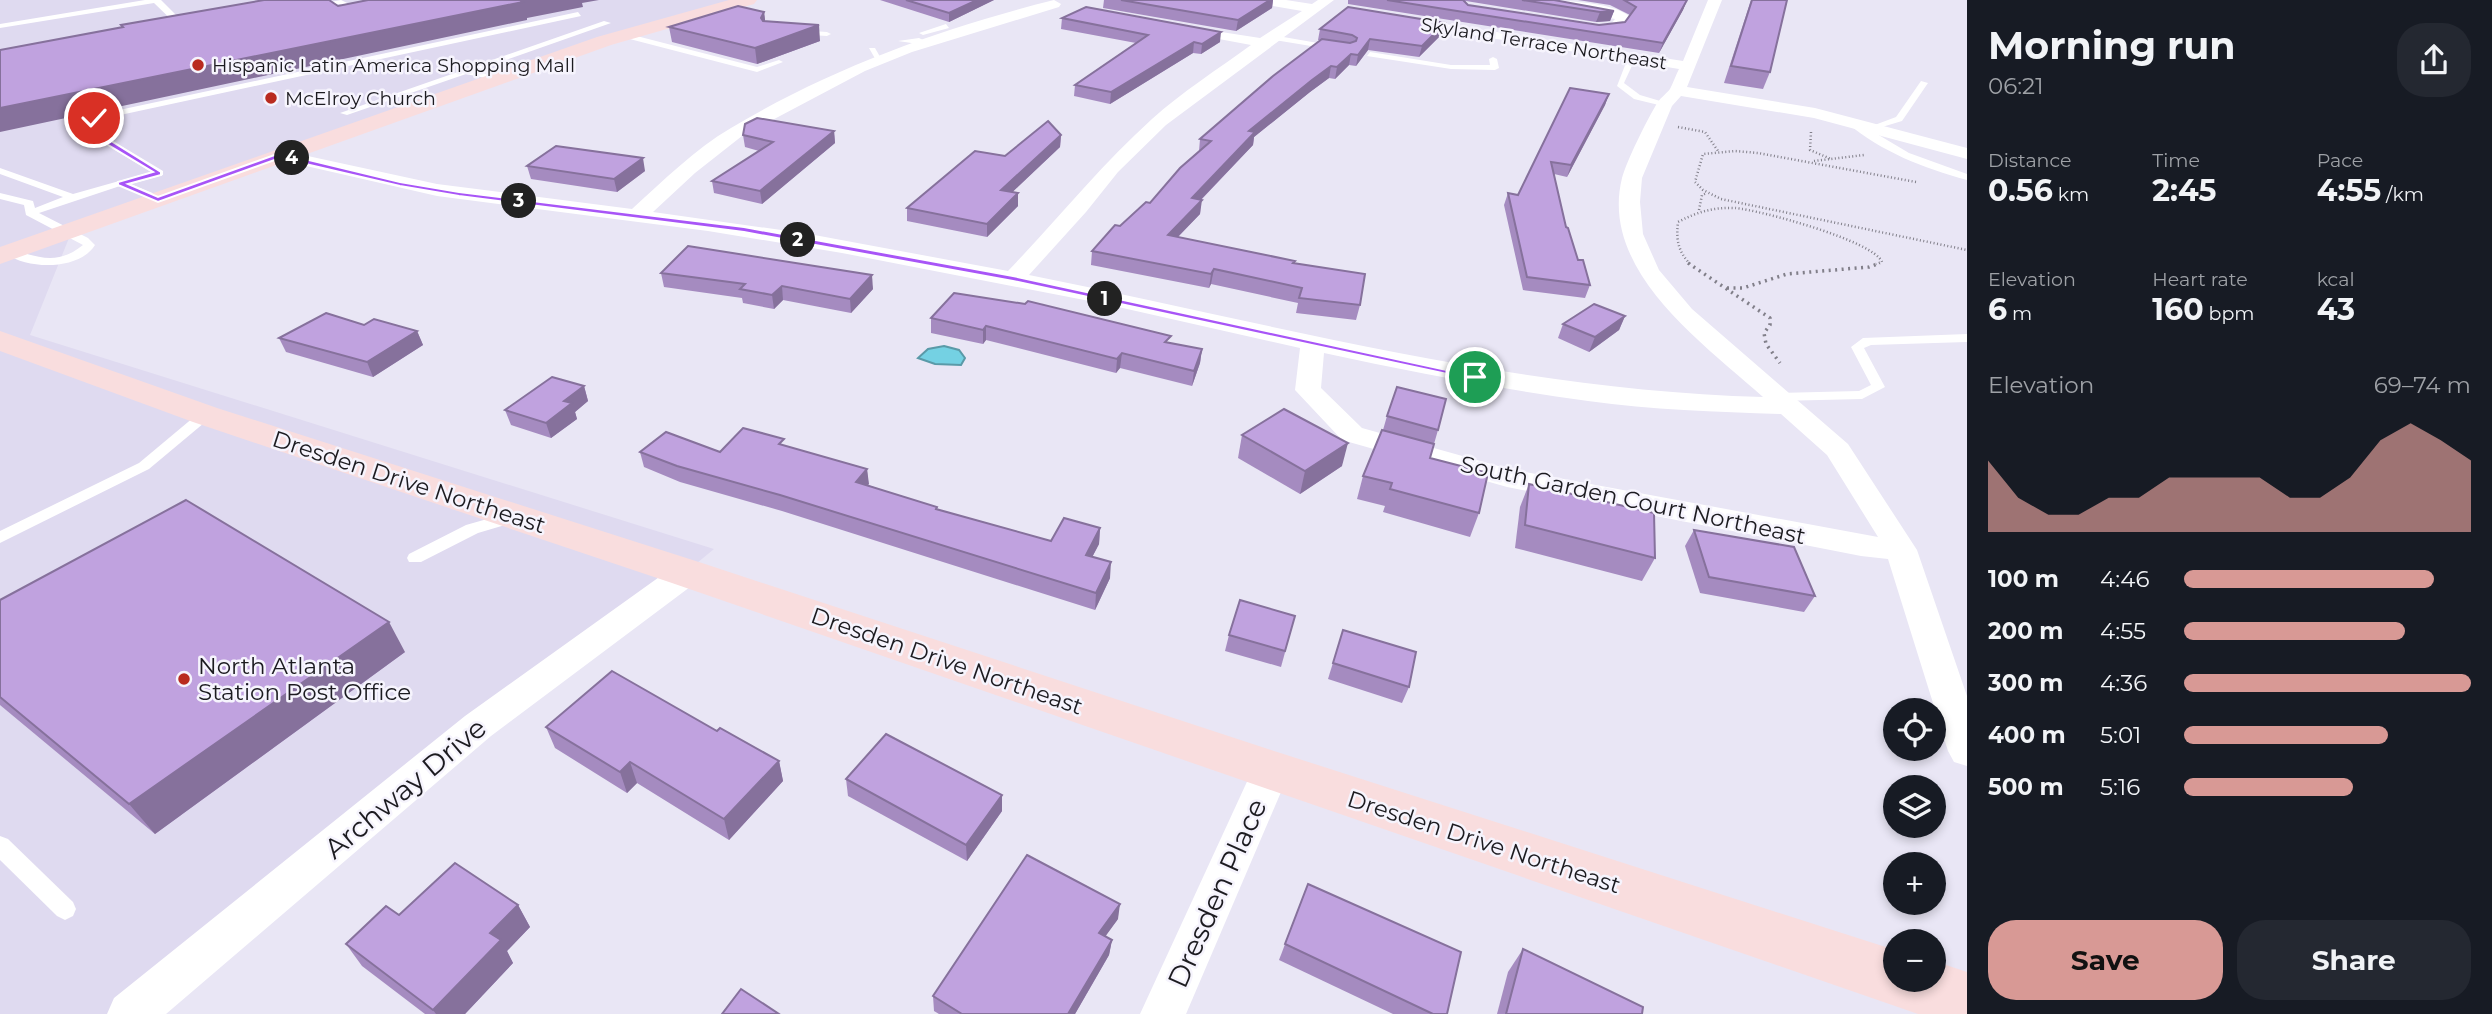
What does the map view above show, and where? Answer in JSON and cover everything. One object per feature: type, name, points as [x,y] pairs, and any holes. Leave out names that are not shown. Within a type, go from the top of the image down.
[{"type":"street","points":[[5,254],[496,79],[616,29],[713,13],[748,0]]},
{"type":"street","points":[[1262,0],[1324,6]]},
{"type":"street","points":[[1534,0],[1612,12],[1623,17],[1619,26],[1612,29],[1569,25]]},
{"type":"street","points":[[636,216],[688,169],[736,132],[876,55],[924,38],[962,32],[1055,3]]},
{"type":"street","points":[[1709,4],[1673,107],[1632,178],[1630,202],[1633,234],[1649,272],[1684,314],[1838,450],[1901,550],[1967,751]]},
{"type":"street","points":[[1013,279],[1079,208],[1111,168],[1160,121],[1268,40],[1324,6]]},
{"type":"street","name":"Skyland Terrace Northeast","points":[[1384,17],[1540,45],[1688,66]]},
{"type":"street","points":[[1171,27],[1268,40]]},
{"type":"street","points":[[1673,107],[1850,121],[1967,154]]},
{"type":"street","points":[[280,156],[400,184],[459,194],[744,230],[1013,279],[1475,377],[1565,391],[1728,406],[1783,401]]},
{"type":"street","name":"Dresden Drive Northeast","points":[[2,342],[205,415],[687,573],[1883,974]]},
{"type":"street","name":"South Garden Court Northeast","points":[[1313,344],[1308,390],[1352,434],[1507,478],[1861,546],[1901,550]]},
{"type":"street","name":"Archway Drive","points":[[130,1014],[478,726],[687,573]]},
{"type":"street","name":"Dresden Place","points":[[1163,1014],[1271,771]]},
{"type":"street","points":[[1939,992],[1967,1001]]},
{"type":"lane","points":[[0,26],[156,0],[186,29],[198,27]]},
{"type":"lane","points":[[298,9],[341,2],[366,15],[376,13]]},
{"type":"lane","points":[[30,213],[73,197],[159,173],[82,126],[94,118],[578,14]]},
{"type":"lane","points":[[902,41],[924,38],[942,27],[962,32]]},
{"type":"lane","points":[[344,113],[466,71],[616,29],[757,70],[779,62]]},
{"type":"lane","points":[[792,32],[827,34]]},
{"type":"lane","points":[[1268,40],[1348,50]]},
{"type":"lane","points":[[1370,54],[1451,67],[1494,64]]},
{"type":"lane","points":[[1632,57],[1620,84],[1637,97],[1673,107]]},
{"type":"lane","points":[[466,71],[496,79]]},
{"type":"lane","points":[[1875,128],[1899,120],[1924,83]]},
{"type":"lane","points":[[1850,121],[1867,136],[1886,147],[1967,177]]},
{"type":"lane","points":[[0,172],[73,197]]},
{"type":"lane","points":[[121,183],[158,200]]},
{"type":"lane","points":[[0,196],[29,203],[30,213]]},
{"type":"lane","points":[[30,213],[70,231]]},
{"type":"lane","points":[[1783,401],[1862,395],[1878,387],[1876,375],[1861,360],[1857,347],[1868,341],[1967,338]]},
{"type":"lane","points":[[0,538],[144,466],[205,415]]},
{"type":"lane","points":[[415,558],[472,529],[514,516]]},
{"type":"lane","points":[[0,846],[65,909]]},
{"type":"path","points":[[1673,107],[1705,132],[1719,151]]},
{"type":"path","points":[[1809,150],[1831,159]]},
{"type":"path","points":[[1727,288],[1743,288],[1787,274],[1868,267],[1882,262],[1876,254],[1826,233],[1721,199],[1708,192],[1695,182],[1703,154],[1719,151],[1747,152],[1927,184]]},
{"type":"path","points":[[1807,162],[1867,155]]},
{"type":"path","points":[[1699,210],[1702,195],[1708,192]]},
{"type":"path","points":[[1784,372],[1766,344],[1764,333],[1770,325],[1770,318],[1754,304],[1693,269],[1681,255],[1675,238],[1678,222],[1699,210],[1759,210],[1967,250]]},
{"type":"shaded area","points":[[0,0],[755,0],[603,41],[71,233],[30,335],[714,549],[150,1014],[0,1014]]},
{"type":"water","points":[[944,346],[959,350],[965,358],[961,365],[935,364],[918,358],[928,349]]},
{"type":"building","points":[[264,0],[329,0],[338,6],[368,0],[523,2],[0,108],[0,50]]},
{"type":"building","points":[[906,0],[977,0],[949,13]]},
{"type":"building","points":[[1121,0],[1270,0],[1238,20]]},
{"type":"building","points":[[1387,0],[1463,0],[1468,5],[1599,25],[1625,22],[1636,7],[1624,0],[1687,0],[1663,43]]},
{"type":"building","points":[[1522,0],[1554,0],[1614,11],[1600,12]]},
{"type":"building","points":[[1752,0],[1787,0],[1770,72],[1731,66]]},
{"type":"building","points":[[738,6],[764,12],[761,18],[763,21],[819,25],[755,48],[669,27]]},
{"type":"building","points":[[1086,7],[1221,32],[1202,44],[1194,42],[1111,92],[1075,85],[1148,35],[1062,18]]},
{"type":"building","points":[[1348,7],[1445,23],[1422,46],[1370,39],[1358,55],[1351,54],[1337,67],[1331,66],[1312,80],[1249,131],[1255,132],[1192,198],[1202,200],[1168,235],[1295,261],[1293,263],[1365,274],[1360,305],[1299,298],[1302,288],[1214,269],[1211,274],[1092,251],[1115,225],[1120,226],[1146,202],[1150,203],[1180,168],[1211,141],[1200,139],[1273,76],[1322,39],[1350,43],[1356,41],[1357,38],[1352,35],[1320,29]]},
{"type":"building","points":[[1570,88],[1609,94],[1571,165],[1551,162],[1566,227],[1578,260],[1583,260],[1590,285],[1527,277],[1508,193],[1518,195]]},
{"type":"building","points":[[757,118],[834,131],[760,191],[712,181],[773,142],[743,135],[745,124]]},
{"type":"building","points":[[1048,121],[1061,135],[1001,190],[1018,193],[987,224],[907,208],[975,151],[1005,156]]},
{"type":"building","points":[[556,146],[643,158],[614,179],[527,166]]},
{"type":"building","points":[[688,246],[872,275],[850,299],[782,286],[772,295],[740,289],[745,284],[661,273]]},
{"type":"building","points":[[954,293],[1025,304],[1028,301],[1171,336],[1165,342],[1202,349],[1194,371],[1122,353],[1117,359],[986,326],[983,330],[931,318]]},
{"type":"building","points":[[1594,304],[1625,316],[1595,337],[1563,324]]},
{"type":"building","points":[[326,313],[364,325],[374,319],[417,331],[367,362],[279,338]]},
{"type":"building","points":[[552,377],[584,386],[564,401],[572,403],[546,423],[505,410]]},
{"type":"building","points":[[1397,387],[1446,399],[1438,430],[1387,416]]},
{"type":"building","points":[[1284,409],[1348,443],[1305,471],[1242,435]]},
{"type":"building","points":[[743,428],[784,439],[779,444],[867,469],[856,482],[937,507],[936,509],[1051,541],[1064,518],[1100,528],[1086,555],[1111,562],[1096,593],[780,495],[677,466],[640,452],[666,432],[720,452]]},
{"type":"building","points":[[1382,430],[1434,444],[1430,458],[1488,473],[1479,513],[1390,489],[1392,483],[1363,476]]},
{"type":"building","points":[[1529,484],[1654,513],[1655,558],[1525,525]]},
{"type":"building","name":"North Atlanta Station Post Office","points":[[186,500],[389,622],[129,804],[0,697],[0,600]]},
{"type":"building","points":[[1694,530],[1794,547],[1815,596],[1709,577]]},
{"type":"building","points":[[1240,600],[1295,616],[1285,651],[1229,635]]},
{"type":"building","points":[[1343,630],[1416,652],[1409,687],[1333,663]]},
{"type":"building","points":[[612,671],[717,731],[720,728],[779,761],[724,819],[630,762],[620,772],[546,727]]},
{"type":"building","points":[[886,734],[1002,795],[966,845],[846,779]]},
{"type":"building","points":[[1027,855],[1120,904],[1099,933],[1112,940],[1068,1014],[962,1014],[933,996]]},
{"type":"building","points":[[455,863],[518,905],[490,933],[501,940],[433,1010],[346,944],[386,906],[399,915]]},
{"type":"building","points":[[1308,884],[1461,952],[1447,1014],[1433,1014],[1285,944]]},
{"type":"building","points":[[1523,949],[1643,1007],[1642,1014],[1506,1014]]},
{"type":"building","points":[[741,989],[779,1014],[722,1014]]},
{"type":"place","name":"Hispanic Latin America Shopping Mall","points":[[198,65]]},
{"type":"place","name":"McElroy Church","points":[[271,98]]},
{"type":"place","name":"North Atlanta Station Post Office","points":[[184,679]]},
{"type":"route","points":[[94,118],[82,126],[159,173],[121,183],[158,200],[280,156],[400,184],[459,194],[744,230],[1013,279],[1475,377]]}]
